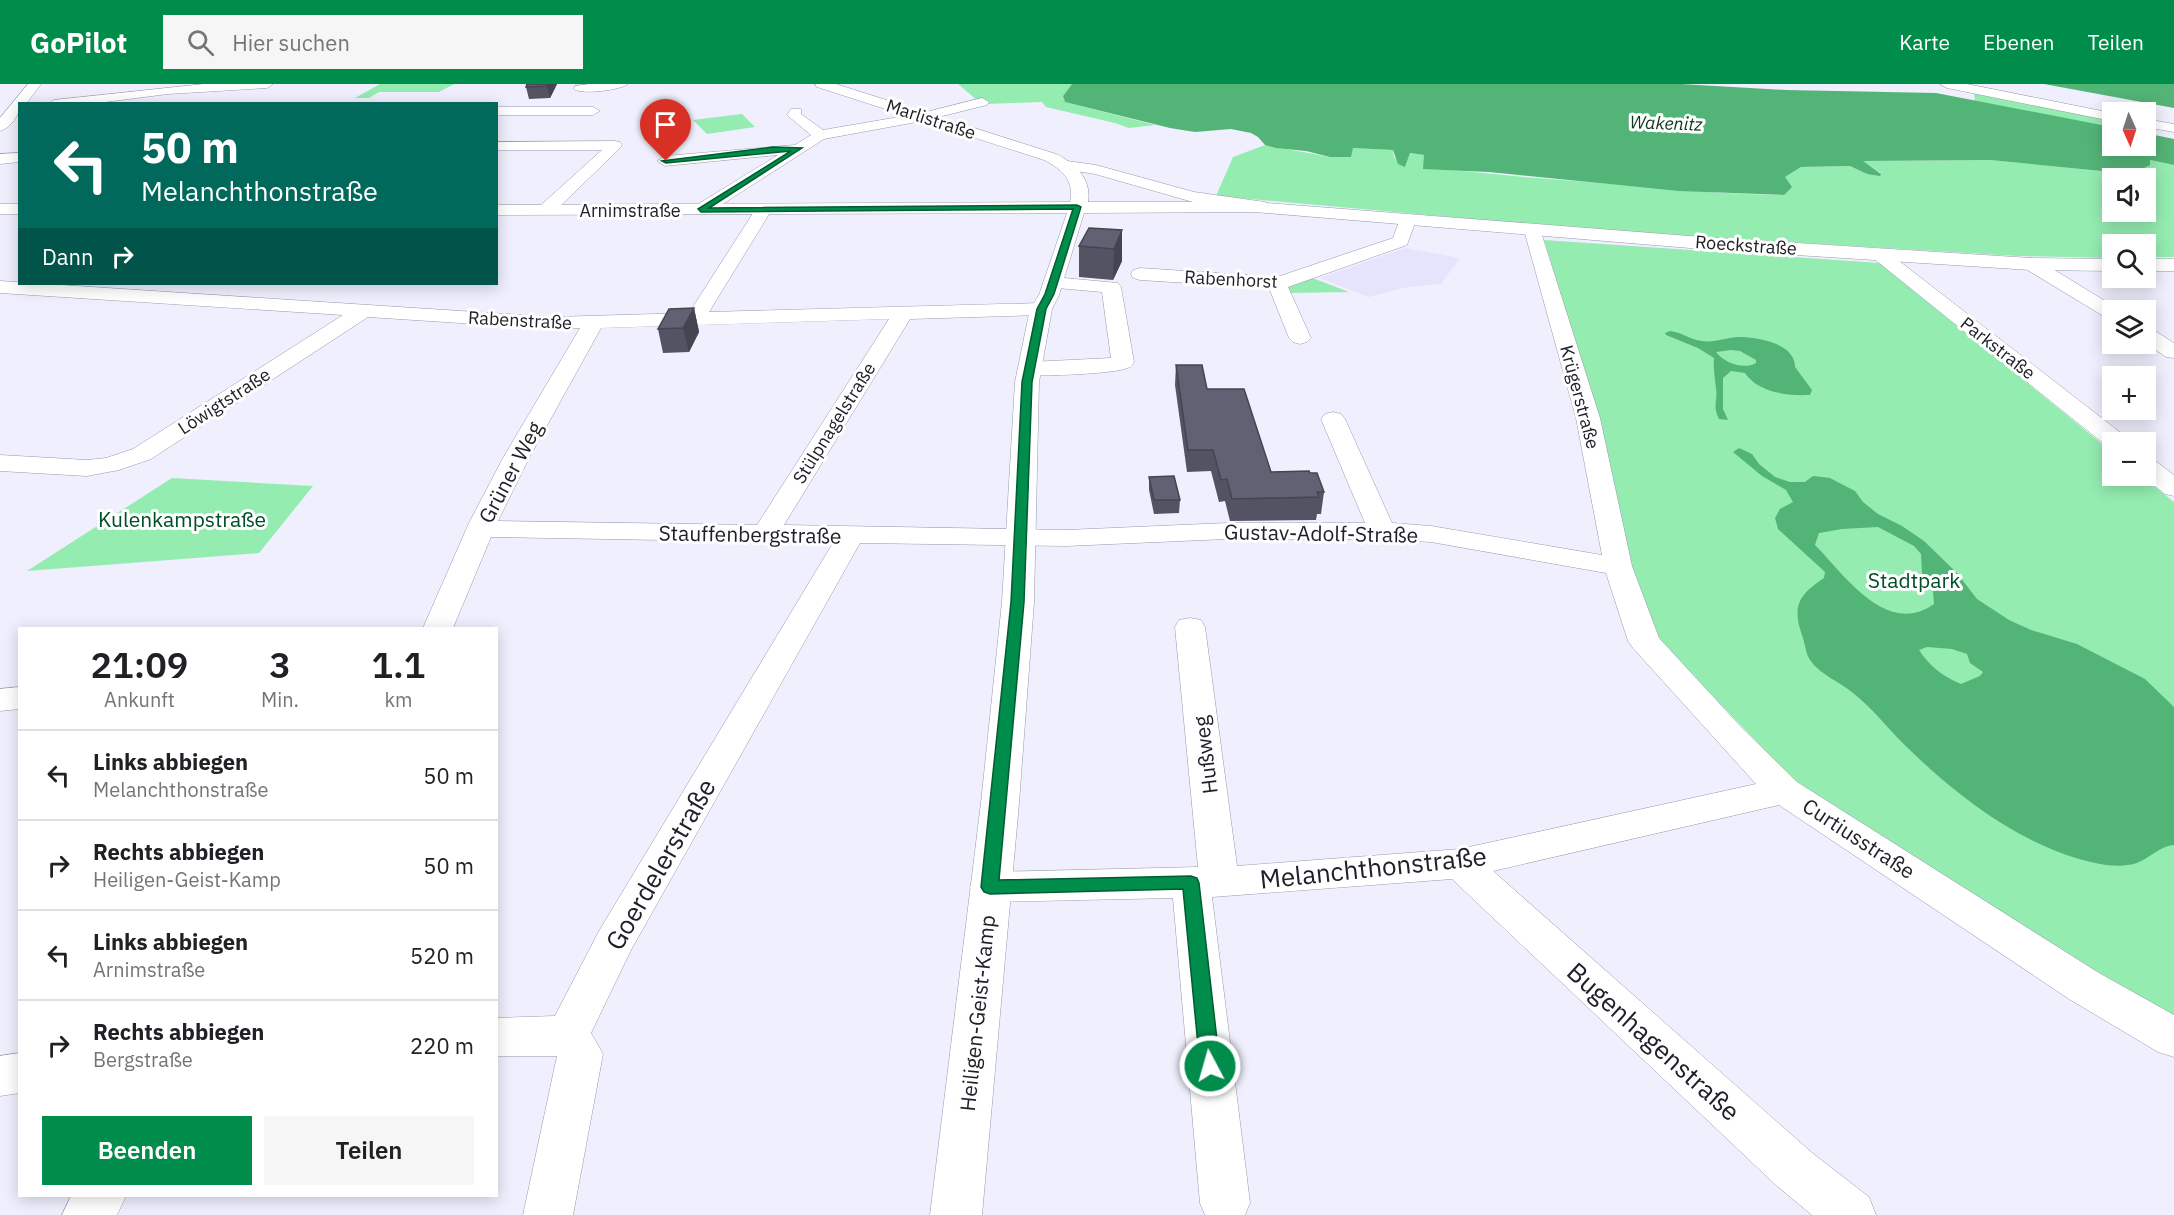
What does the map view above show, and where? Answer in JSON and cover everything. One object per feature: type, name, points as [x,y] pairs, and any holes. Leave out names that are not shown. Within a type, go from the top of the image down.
[{"type":"main road","name":"Marlistraße","points":[[822,84],[1045,157]]},
{"type":"main road","points":[[1947,84],[2102,115]]},
{"type":"main road","points":[[2156,125],[2174,128]]},
{"type":"main road","points":[[1045,157],[1067,166]]},
{"type":"main road","name":"Heiligen-Geist-Kamp","points":[[956,1215],[1016,625],[1027,382],[1068,210],[1063,180],[1045,157]]},
{"type":"main road","name":"Heiligen-Geist-Kamp","points":[[1047,296],[1039,294],[1044,261],[1080,190],[1077,179],[1067,166]]},
{"type":"main road","name":"Arnimstraße","points":[[498,210],[763,210],[821,213],[1068,210],[1198,204]]},
{"type":"main road","name":"Roeckstraße","points":[[1198,204],[1266,207],[1380,218]]},
{"type":"main road","name":"Roeckstraße","points":[[1198,204],[1879,254],[2031,264],[2102,265]]},
{"type":"main road","points":[[0,209],[18,209]]},
{"type":"main road","points":[[2156,265],[2174,265]]},
{"type":"street","points":[[22,102],[35,84]]},
{"type":"street","points":[[74,102],[267,84]]},
{"type":"street","points":[[608,133],[579,86],[622,84]]},
{"type":"street","points":[[212,102],[232,86]]},
{"type":"street","points":[[701,210],[820,135],[922,117],[982,102],[969,90]]},
{"type":"street","points":[[1,124],[17,108]]},
{"type":"street","points":[[498,111],[593,111]]},
{"type":"street","points":[[795,112],[794,115],[820,135]]},
{"type":"street","points":[[498,146],[608,133]]},
{"type":"street","points":[[546,210],[608,133]]},
{"type":"street","points":[[666,161],[798,148]]},
{"type":"street","points":[[0,159],[18,157]]},
{"type":"street","points":[[1067,166],[1096,170],[1198,204]]},
{"type":"street","points":[[695,319],[763,210]]},
{"type":"street","name":"Rabenhorst","points":[[1140,274],[1277,283],[1401,241],[1407,220]]},
{"type":"street","name":"Krügerstraße","points":[[1533,230],[1588,418],[1618,566]]},
{"type":"street","name":"Parkstraße","points":[[1879,254],[2104,432]]},
{"type":"street","points":[[2031,264],[2102,307]]},
{"type":"street","points":[[1277,283],[1300,338]]},
{"type":"street","name":"Rabenstraße","points":[[0,287],[553,323],[903,313],[1111,287],[1122,364],[1079,365],[1066,369],[1030,369]]},
{"type":"street","name":"Löwigtstraße","points":[[0,463],[75,468],[110,465],[142,454],[364,311]]},
{"type":"street","name":"Stülpnagelstraße","points":[[765,534],[903,313]]},
{"type":"street","name":"Grüner Weg","points":[[438,627],[480,529],[516,458],[594,322]]},
{"type":"street","points":[[2156,340],[2174,352]]},
{"type":"street","points":[[1333,419],[1382,531]]},
{"type":"street","points":[[2156,474],[2174,488]]},
{"type":"street","name":"Stauffenbergstraße","points":[[480,529],[1021,538]]},
{"type":"street","name":"Gustav-Adolf-Straße","points":[[1021,538],[1227,531],[1382,531],[1431,534],[1618,566]]},
{"type":"street","name":"Goerdelerstraße","points":[[568,1035],[614,943],[851,535]]},
{"type":"street","name":"Curtiusstraße","points":[[1618,566],[1644,641],[1729,735],[1784,791],[2084,986],[2174,1038]]},
{"type":"street","name":"Hußweg","points":[[1190,627],[1225,1203]]},
{"type":"street","points":[[0,700],[18,698]]},
{"type":"street","name":"Melanchthonstraße","points":[[990,887],[1205,882],[1460,864],[1784,791]]},
{"type":"street","name":"Bugenhagenstraße","points":[[1460,864],[1794,1169],[1851,1215]]},
{"type":"street","points":[[498,1037],[568,1035],[580,1054],[548,1215]]},
{"type":"street","points":[[0,1076],[18,1073]]},
{"type":"street","points":[[87,1215],[100,1197]]},
{"type":"shaded area","points":[[1405,248],[1460,258],[1441,284],[1408,287],[1369,297],[1320,278]]},
{"type":"green space","points":[[380,84],[454,84],[439,92],[379,92],[369,98],[355,98]]},
{"type":"green space","points":[[958,84],[1072,84],[1063,96],[1065,102],[1155,125],[1129,128],[1046,107],[1042,102],[987,104],[978,101]]},
{"type":"green space","points":[[1974,93],[2102,118],[2102,125],[1971,102],[1975,100]]},
{"type":"green space","points":[[742,114],[755,127],[707,134],[693,120]]},
{"type":"green space","points":[[1265,145],[1330,157],[1350,157],[1353,148],[1393,150],[1394,157],[1405,167],[1410,153],[1424,155],[1424,169],[1686,190],[1784,195],[1785,177],[1801,167],[1850,166],[1867,174],[1881,173],[1862,161],[1990,160],[2102,171],[2102,222],[2156,222],[2156,168],[2126,168],[2150,160],[2174,165],[2174,257],[2156,257],[2156,234],[2102,234],[2102,258],[2017,256],[1539,225],[1216,196],[1233,157]]},
{"type":"green space","name":"Stadtpark","points":[[1544,240],[1880,263],[2102,444],[2102,486],[2154,486],[2174,502],[2174,1024],[1798,785],[1661,642],[1631,568],[1598,414]]},
{"type":"green space","points":[[1310,277],[1349,292],[1288,293],[1285,287]]},
{"type":"green space","name":"Kulenkampstraße","points":[[172,478],[313,486],[259,553],[27,571]]},
{"type":"water","name":"Wakenitz","points":[[1072,84],[1681,84],[1786,90],[1936,93],[2102,125],[2102,156],[2156,156],[2156,135],[2174,139],[2174,165],[2150,160],[2150,165],[2144,168],[2102,168],[2102,171],[1990,160],[1863,161],[1881,174],[1880,176],[1867,174],[1850,166],[1801,167],[1785,177],[1792,187],[1784,195],[1679,191],[1489,172],[1423,169],[1424,155],[1410,153],[1405,167],[1398,164],[1393,150],[1353,148],[1351,157],[1330,157],[1265,145],[1251,133],[1231,129],[1195,132],[1170,128],[1065,102],[1063,96]]},
{"type":"water","points":[[2044,84],[2174,84],[2174,108],[2156,105],[2156,102],[2142,102]]},
{"type":"water","points":[[1670,331],[1702,341],[1739,337],[1756,338],[1774,343],[1783,347],[1794,359],[1795,367],[1812,390],[1810,395],[1775,392],[1758,385],[1745,373],[1731,371],[1723,378],[1723,409],[1728,420],[1719,419],[1716,407],[1714,358],[1665,333]],"holes":[[[1740,351],[1756,360],[1756,363],[1746,366],[1735,364],[1716,352]]]},
{"type":"water","points":[[1739,448],[1752,454],[1759,464],[1775,477],[1790,482],[1805,482],[1813,476],[1830,478],[1855,491],[1863,502],[1878,514],[1924,541],[1957,573],[1977,599],[2009,620],[2031,630],[2077,644],[2145,679],[2174,707],[2174,845],[2142,861],[2123,866],[2093,863],[2033,841],[1968,800],[1929,768],[1861,700],[1819,670],[1810,660],[1807,652],[1798,610],[1803,597],[1824,578],[1825,572],[1778,529],[1775,518],[1780,509],[1793,502],[1786,490],[1762,476],[1733,452]],"holes":[[[1878,527],[1914,546],[1921,554],[1922,573],[1933,592],[1934,604],[1916,612],[1899,613],[1883,608],[1867,598],[1815,545],[1819,533]],[[1927,647],[1952,649],[1967,654],[1970,663],[1983,672],[1980,676],[1961,684],[1943,674],[1927,661],[1919,650]]]},
{"type":"building","points":[[527,84],[548,84],[547,86],[526,87]]},
{"type":"building","points":[[1089,228],[1122,230],[1114,249],[1079,246]]},
{"type":"building","points":[[694,308],[683,328],[658,329],[669,309]]},
{"type":"building","points":[[1176,365],[1202,365],[1207,389],[1244,389],[1271,472],[1309,471],[1317,473],[1324,492],[1317,492],[1319,497],[1232,499],[1227,479],[1221,480],[1213,450],[1188,450]]},
{"type":"building","points":[[1174,476],[1180,500],[1154,500],[1149,477]]},
{"type":"route","points":[[666,161],[798,148],[701,210],[1077,207],[1049,294],[1041,309],[1027,382],[1018,602],[990,887],[1191,883],[1210,1066]]}]
